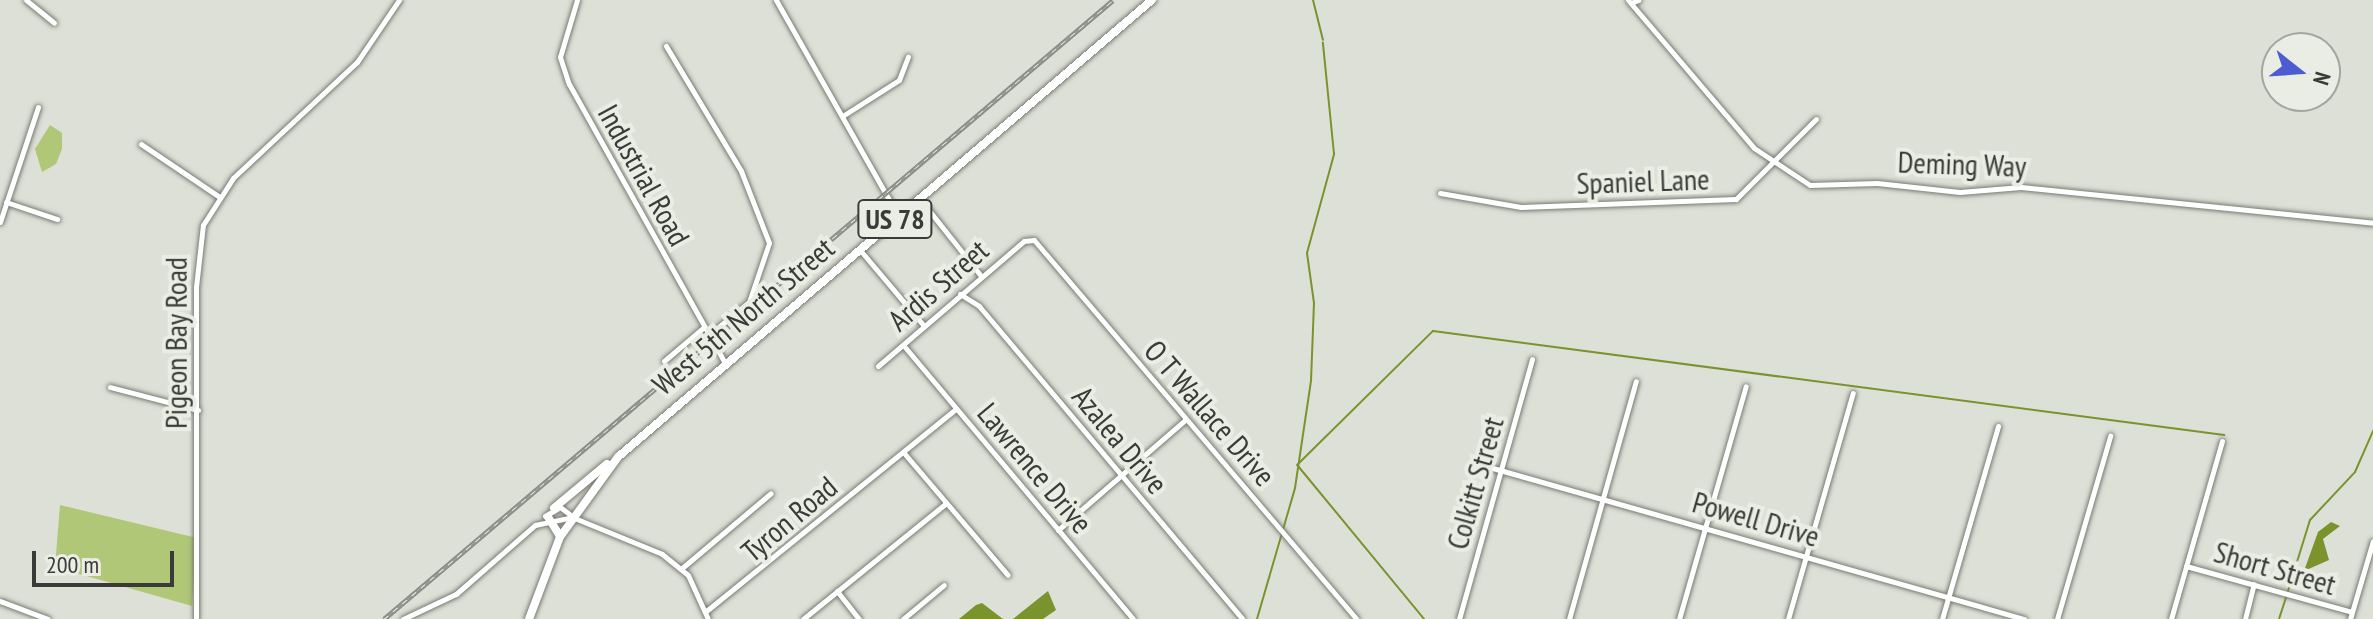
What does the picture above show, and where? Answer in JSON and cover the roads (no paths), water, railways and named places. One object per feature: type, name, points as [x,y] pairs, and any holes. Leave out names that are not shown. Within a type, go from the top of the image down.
[{"type":"main road","name":"West 5th North Street","points":[[529,619],[560,537],[612,463],[1152,0]]},
{"type":"main road","points":[[554,508],[612,463]]},
{"type":"main road","points":[[548,517],[560,537]]},
{"type":"street","points":[[26,0],[54,23]]},
{"type":"street","name":"Pigeon Bay Road","points":[[196,619],[197,251],[218,196],[357,62],[399,0]]},
{"type":"street","name":"Industrial Road","points":[[577,0],[560,57],[569,84],[725,363]]},
{"type":"street","points":[[776,0],[844,115],[898,216]]},
{"type":"street","points":[[1629,2],[1638,0]]},
{"type":"street","name":"Deming Way","points":[[1629,2],[1771,164],[1820,187],[2021,187],[2373,223]]},
{"type":"street","points":[[666,46],[747,182],[769,243],[749,302],[710,334]]},
{"type":"street","points":[[844,115],[899,80],[908,57]]},
{"type":"street","points":[[0,222],[38,107]]},
{"type":"street","name":"Spaniel Lane","points":[[1440,193],[1521,207],[1725,201],[1749,191],[1816,119]]},
{"type":"street","points":[[141,144],[218,196]]},
{"type":"street","points":[[919,199],[981,276]]},
{"type":"street","points":[[6,202],[57,219]]},
{"type":"street","name":"Ardis Street","points":[[878,366],[1027,240]]},
{"type":"street","name":"O T Wallace Drive","points":[[1027,240],[1042,248],[1357,619]]},
{"type":"street","points":[[859,249],[924,326]]},
{"type":"street","name":"Azalea Drive","points":[[960,294],[1122,476],[1243,619]]},
{"type":"street","points":[[664,361],[704,327]]},
{"type":"street","name":"Lawrence Drive","points":[[904,346],[1133,619]]},
{"type":"street","name":"Colkitt Street","points":[[1459,619],[1532,359]]},
{"type":"street","points":[[1569,619],[1636,381]]},
{"type":"street","points":[[1679,619],[1746,386]]},
{"type":"street","points":[[110,387],[198,410]]},
{"type":"street","points":[[1788,619],[1853,393]]},
{"type":"street","name":"Tyron Road","points":[[707,616],[956,409]]},
{"type":"street","points":[[1058,530],[1186,419]]},
{"type":"street","points":[[1942,619],[1998,426]]},
{"type":"street","points":[[2057,619],[2110,436]]},
{"type":"street","points":[[2171,619],[2222,441]]},
{"type":"street","points":[[902,454],[1008,575]]},
{"type":"street","name":"Powell Drive","points":[[1475,463],[2024,619]]},
{"type":"street","points":[[682,568],[771,493]]},
{"type":"street","points":[[803,619],[946,503]]},
{"type":"street","points":[[403,619],[456,594],[554,508],[682,568],[707,616]]},
{"type":"street","points":[[535,525],[548,517],[572,517]]},
{"type":"street","points":[[2351,615],[2373,541]]},
{"type":"street","name":"Short Street","points":[[2186,566],[2351,615]]},
{"type":"street","points":[[2245,619],[2254,584]]},
{"type":"street","points":[[903,619],[944,585]]},
{"type":"street","points":[[837,591],[859,619]]},
{"type":"street","points":[[0,601],[48,619]]},
{"type":"waterway","points":[[1313,0],[1323,40]]},
{"type":"waterway","points":[[1257,619],[1295,488],[1311,381],[1314,303],[1307,253],[1334,154],[1323,43]]},
{"type":"waterway","points":[[1297,465],[1433,331],[2224,435]]},
{"type":"waterway","points":[[2288,591],[2310,520],[2355,472],[2373,431]]},
{"type":"waterway","points":[[1298,466],[1424,619]]},
{"type":"waterway","points":[[2279,619],[2286,597]]},
{"type":"railway","points":[[384,619],[1113,0]]}]
